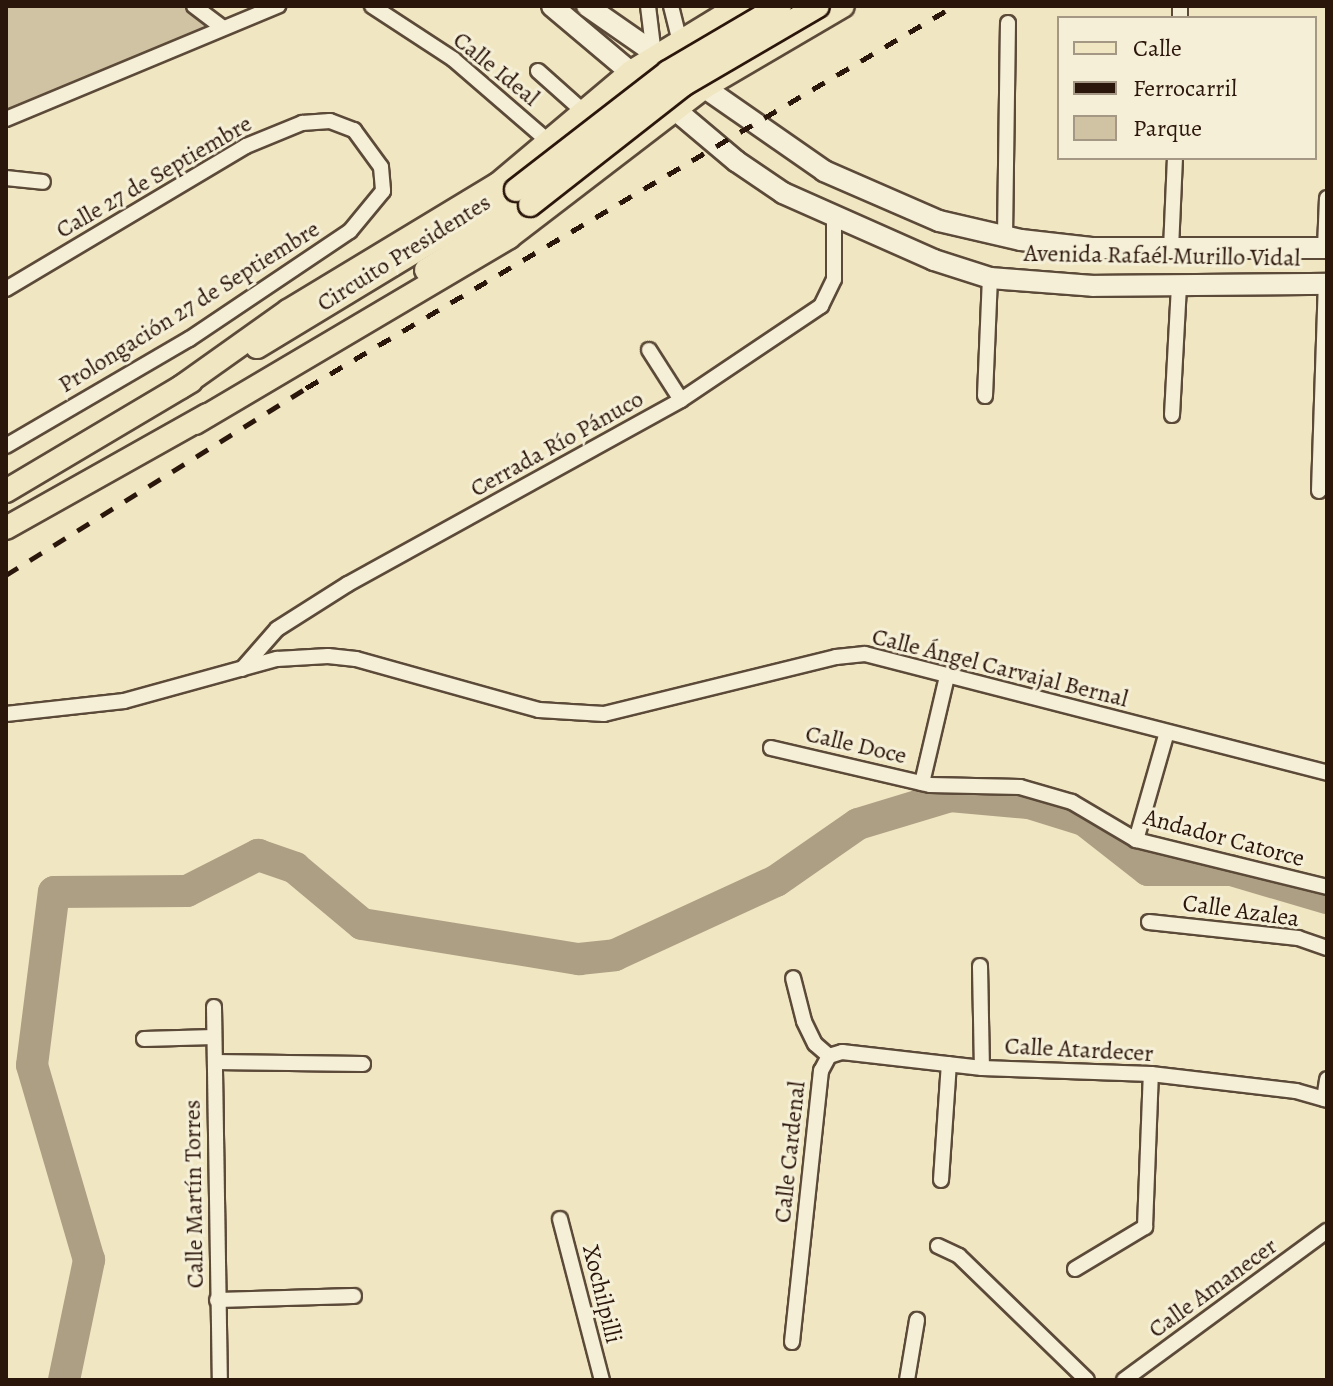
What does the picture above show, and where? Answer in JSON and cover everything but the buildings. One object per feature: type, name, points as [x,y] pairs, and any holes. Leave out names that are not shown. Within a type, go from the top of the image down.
[{"type":"main road","name":"Avenida Rafaél Murillo Vidal","points":[[552,6],[736,161],[834,220],[990,278],[1179,285],[1326,284]]},
{"type":"main road","name":"Avenida Rafaél Murillo Vidal","points":[[587,6],[824,171],[878,199],[939,221],[1005,237],[1092,248],[1326,248]]},
{"type":"main road","points":[[181,387],[288,311],[498,184],[654,55],[739,6]]},
{"type":"main road","name":"Circuito Presidentes","points":[[9,489],[181,387],[302,324],[523,198],[668,72],[780,6]]},
{"type":"main road","points":[[795,6],[803,14],[843,6]]},
{"type":"main road","points":[[195,423],[509,237],[703,88],[819,12]]},
{"type":"main road","name":"Circuito Presidentes","points":[[6,530],[195,423],[683,85],[819,12]]},
{"type":"main road","points":[[589,108],[616,121],[625,146]]},
{"type":"street","points":[[194,6],[222,27]]},
{"type":"street","points":[[6,119],[278,6]]},
{"type":"street","name":"Calle Ideal","points":[[372,6],[453,59],[549,142]]},
{"type":"street","points":[[648,6],[654,55]]},
{"type":"street","points":[[671,6],[679,39]]},
{"type":"street","points":[[1005,237],[1008,23]]},
{"type":"street","points":[[538,71],[589,108]]},
{"type":"street","name":"Calle 27 de Septiembre","points":[[6,289],[246,146],[302,123],[330,121],[354,130],[381,167],[383,191]]},
{"type":"street","points":[[1171,249],[1175,160]]},
{"type":"street","points":[[6,178],[43,182]]},
{"type":"street","name":"Prolongación 27 de Septiembre","points":[[6,446],[189,339],[338,239],[371,211],[383,191]]},
{"type":"street","points":[[1326,248],[1327,198]]},
{"type":"street","name":"Cerrada Río Pánuco","points":[[242,670],[277,629],[348,584],[681,400],[821,306],[834,279],[834,220]]},
{"type":"street","points":[[985,396],[990,278]]},
{"type":"street","points":[[1319,491],[1326,284]]},
{"type":"street","points":[[1172,415],[1179,285]]},
{"type":"street","points":[[649,350],[681,400]]},
{"type":"street","name":"Calle Ángel Carvajal Bernal","points":[[6,714],[124,701],[277,659],[356,659],[572,715],[632,709],[836,657],[865,654],[1327,773]]},
{"type":"street","points":[[926,784],[947,676]]},
{"type":"street","points":[[1136,840],[1167,732]]},
{"type":"street","name":"Calle Doce","points":[[771,748],[926,784]]},
{"type":"street","name":"Andador Catorce","points":[[926,784],[1020,787],[1072,802],[1136,840],[1327,887]]},
{"type":"street","name":"Calle Azalea","points":[[1149,922],[1298,938],[1327,948]]},
{"type":"street","points":[[980,966],[982,1068]]},
{"type":"street","name":"Calle Cardenal","points":[[792,1342],[821,1071],[829,1056],[815,1044],[804,1021],[793,978]]},
{"type":"street","name":"Calle Martín Torres","points":[[214,1007],[220,1380]]},
{"type":"street","points":[[144,1039],[214,1037]]},
{"type":"street","name":"Calle Atardecer","points":[[829,1056],[842,1052],[982,1068],[1151,1074],[1296,1091],[1325,1100]]},
{"type":"street","points":[[215,1062],[363,1064]]},
{"type":"street","points":[[941,1180],[949,1064]]},
{"type":"street","points":[[1075,1269],[1145,1227],[1151,1074]]},
{"type":"street","points":[[1325,1100],[1327,1079]]},
{"type":"street","name":"Xochilpilli","points":[[560,1219],[602,1380]]},
{"type":"street","name":"Calle Amanecer","points":[[1124,1380],[1327,1231]]},
{"type":"street","points":[[938,1246],[959,1256],[1087,1380]]},
{"type":"street","points":[[217,1300],[354,1296]]},
{"type":"street","points":[[907,1380],[917,1320]]},
{"type":"green space","points":[[6,6],[194,6],[222,27],[6,119]]},
{"type":"waterway","points":[[64,1380],[89,1260],[32,1065],[54,892],[187,891],[258,855],[295,868],[362,924],[579,959],[615,955],[776,881],[858,824],[950,796],[1029,803],[1084,820],[1148,870],[1231,870],[1327,898]]},
{"type":"railway","points":[[6,575],[306,388],[954,6]]}]
